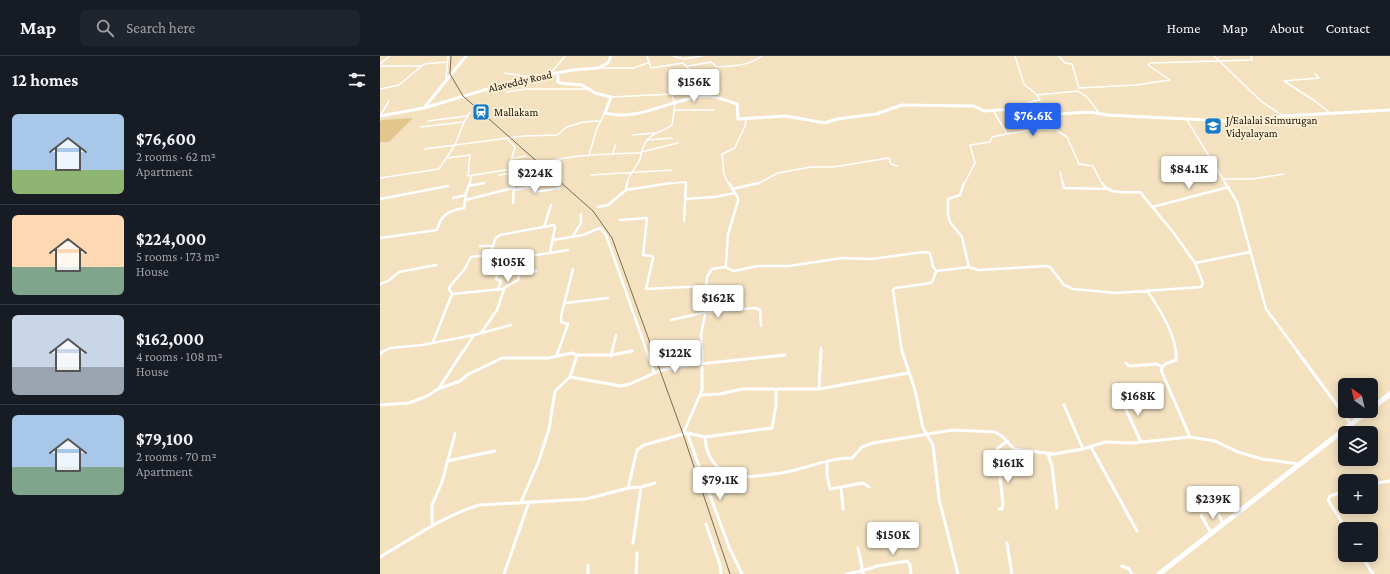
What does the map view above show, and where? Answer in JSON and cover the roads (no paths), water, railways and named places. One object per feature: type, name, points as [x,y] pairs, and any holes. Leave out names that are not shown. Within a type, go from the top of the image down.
[{"type":"street","points":[[380,65],[390,56]]},
{"type":"street","points":[[446,79],[448,56]]},
{"type":"street","points":[[424,108],[466,56]]},
{"type":"street","points":[[550,74],[565,56]]},
{"type":"street","points":[[598,68],[608,63],[611,56]]},
{"type":"street","points":[[647,56],[648,63],[650,67],[653,68],[679,63],[688,66],[713,62],[717,67],[742,66],[746,63],[755,61],[762,56]]},
{"type":"street","points":[[673,56],[684,59],[702,56]]},
{"type":"street","points":[[1015,56],[1024,84],[1037,95],[1040,100],[1029,102],[1027,108]]},
{"type":"street","points":[[1059,56],[1065,63],[1072,64],[1079,88],[1078,91]]},
{"type":"street","points":[[1214,56],[1220,60],[1260,102],[1283,116]]},
{"type":"street","points":[[1079,88],[1136,85],[1170,80],[1148,65],[1150,63],[1252,60],[1251,56]]},
{"type":"street","points":[[380,89],[399,85],[426,64],[447,62]]},
{"type":"street","points":[[598,68],[632,68],[648,63]]},
{"type":"street","points":[[380,65],[422,66]]},
{"type":"street","points":[[633,135],[655,133],[670,128],[672,125],[675,104],[672,98],[678,82],[678,76],[690,72],[690,68],[688,66]]},
{"type":"street","name":"Alaveddy Road","points":[[380,116],[413,111],[488,88],[533,77],[598,68]]},
{"type":"street","points":[[505,73],[533,77]]},
{"type":"street","points":[[558,73],[558,82],[582,85],[586,89]]},
{"type":"street","points":[[1315,74],[1319,78],[1284,81],[1315,101],[1330,113]]},
{"type":"street","points":[[506,92],[526,89],[586,89],[611,97],[673,94]]},
{"type":"street","points":[[1037,95],[1078,91],[1088,97],[1099,113]]},
{"type":"street","points":[[605,113],[612,115],[637,114],[649,109],[675,104],[699,96],[709,96],[737,104],[737,118],[746,120],[764,116],[786,116],[825,123],[837,119],[876,114],[902,105],[917,104],[974,106],[981,110],[1027,108],[1037,114],[1099,113],[1107,115],[1130,115],[1187,120],[1247,121],[1283,116],[1390,110]]},
{"type":"street","points":[[589,155],[592,138],[599,121],[605,113],[611,97]]},
{"type":"street","points":[[380,116],[389,101]]},
{"type":"street","points":[[674,110],[714,110]]},
{"type":"street","points":[[993,110],[1007,134]]},
{"type":"street","points":[[380,178],[437,170],[456,145],[464,122],[470,112]]},
{"type":"street","points":[[1050,114],[1056,130]]},
{"type":"street","points":[[428,121],[467,116]]},
{"type":"street","points":[[725,266],[727,264],[725,248],[726,239],[738,201],[724,175],[725,170],[721,158],[722,154],[735,148],[739,136],[746,126],[746,120]]},
{"type":"street","points":[[1187,120],[1237,202],[1266,309],[1351,425]]},
{"type":"street","points":[[425,148],[524,136],[558,134],[567,127],[583,122],[599,121]]},
{"type":"street","points":[[420,127],[464,122]]},
{"type":"street","points":[[969,267],[962,237],[950,222],[948,214],[948,199],[960,195],[966,178],[975,163],[970,146],[990,142],[992,137],[1007,134],[1038,129],[1056,130],[1067,137],[1079,164],[1092,166],[1104,186],[1109,189]]},
{"type":"street","points":[[626,190],[631,173],[640,158],[647,140],[655,133]]},
{"type":"street","points":[[647,140],[672,138]]},
{"type":"street","points":[[508,139],[515,147],[509,168]]},
{"type":"street","points":[[542,163],[557,159],[589,155],[641,153],[678,143]]},
{"type":"street","points":[[612,155],[616,144]]},
{"type":"street","points":[[446,158],[470,155],[467,174],[472,176],[509,168],[517,168],[512,203]]},
{"type":"street","points":[[512,159],[525,156]]},
{"type":"street","points":[[732,189],[761,182],[778,173],[811,167],[834,167],[889,158],[891,164],[897,166]]},
{"type":"street","points":[[591,175],[672,170]]},
{"type":"street","points":[[499,176],[530,171]]},
{"type":"street","points":[[958,574],[939,499],[934,473],[935,454],[933,445],[926,435],[915,390],[908,373],[901,348],[893,290],[895,288],[931,283],[933,281],[934,274],[937,271],[969,267],[978,270],[1046,266],[1050,267],[1064,285],[1074,289],[1116,293],[1201,287],[1203,285],[1195,263],[1173,232],[1140,192],[1109,189],[1078,190],[1064,188],[1060,172]]},
{"type":"street","points":[[1224,179],[1252,179],[1284,174]]},
{"type":"street","points":[[380,238],[437,230],[440,219],[446,212],[464,208],[465,195],[472,176]]},
{"type":"street","points":[[598,207],[608,205],[610,201],[626,190],[685,181],[687,185],[684,220]]},
{"type":"street","points":[[465,200],[553,182]]},
{"type":"street","points":[[468,186],[484,183]]},
{"type":"street","points":[[380,199],[448,186]]},
{"type":"street","points":[[532,187],[534,192],[560,188]]},
{"type":"street","points":[[1152,207],[1229,187]]},
{"type":"street","points":[[685,199],[714,197],[735,193]]},
{"type":"street","points":[[453,198],[465,195]]},
{"type":"street","points":[[544,227],[551,205]]},
{"type":"street","points":[[573,236],[582,223],[581,214]]},
{"type":"street","points":[[620,220],[647,218],[643,255],[652,256],[653,258],[646,289],[706,286]]},
{"type":"street","points":[[492,254],[495,239],[500,235],[555,226],[550,252]]},
{"type":"street","points":[[553,240],[600,228],[606,235],[654,372]]},
{"type":"street","points":[[480,246],[493,246]]},
{"type":"street","points":[[524,257],[568,250]]},
{"type":"street","points":[[452,294],[449,289],[450,286],[455,278],[464,270],[471,257],[518,251],[521,252],[521,256],[524,257]]},
{"type":"street","points":[[725,266],[734,271],[758,266],[789,266],[842,258],[872,259],[923,252],[930,254],[933,267],[937,271]]},
{"type":"street","points":[[1195,263],[1250,252]]},
{"type":"street","points":[[452,294],[498,290],[504,288],[518,280],[524,257]]},
{"type":"street","points":[[380,284],[391,280],[394,275],[400,272],[436,265]]},
{"type":"street","points":[[725,266],[712,269],[709,273],[706,286],[709,295],[701,334],[703,363],[702,390],[685,433],[729,547],[742,574]]},
{"type":"street","points":[[557,355],[568,324],[561,322],[572,269]]},
{"type":"street","points":[[520,274],[536,271]]},
{"type":"street","points":[[497,276],[496,279],[501,281],[498,290]]},
{"type":"street","points":[[481,333],[497,310],[504,288]]},
{"type":"street","points":[[1146,290],[1165,320],[1175,348],[1176,360],[1162,367]]},
{"type":"street","points":[[433,342],[452,294]]},
{"type":"street","points":[[565,303],[608,298]]},
{"type":"street","points":[[671,320],[706,312],[759,308],[760,326]]},
{"type":"street","points":[[380,354],[384,350],[390,348],[422,345],[474,335],[511,325]]},
{"type":"street","points":[[438,389],[474,335]]},
{"type":"street","points":[[611,356],[616,335]]},
{"type":"street","points":[[819,389],[821,348]]},
{"type":"street","points":[[380,405],[409,403],[427,396],[438,389],[460,381],[467,375],[502,358],[548,358],[572,353],[577,355],[611,356],[622,355],[632,351]]},
{"type":"street","points":[[521,502],[538,463],[549,429],[555,391],[570,377],[577,355]]},
{"type":"street","points":[[570,377],[610,386],[621,386],[630,384],[654,372],[680,366],[785,355]]},
{"type":"street","points":[[1126,363],[1129,366],[1157,364],[1162,367]]},
{"type":"street","points":[[1162,367],[1161,370],[1190,437]]},
{"type":"street","points":[[700,394],[720,394],[742,389],[819,389],[908,373]]},
{"type":"street","points":[[628,488],[639,447],[685,433],[705,437],[772,428],[776,405],[776,390]]},
{"type":"street","points":[[1378,403],[1390,394]]},
{"type":"street","points":[[1121,399],[1141,442]]},
{"type":"street","points":[[1064,405],[1083,449]]},
{"type":"street","points":[[1159,574],[1360,418]]},
{"type":"street","points":[[705,437],[709,459],[730,478],[786,472],[808,465],[840,458],[852,458],[862,447],[873,443],[953,430],[995,432],[1007,441],[1014,449],[1048,454],[1083,449],[1105,442],[1141,442],[1190,437],[1215,441],[1238,452],[1262,458],[1300,464]]},
{"type":"street","points":[[432,526],[432,505],[442,482],[455,434]]},
{"type":"street","points":[[999,509],[1002,509],[1003,504],[997,449],[1007,441]]},
{"type":"street","points":[[1091,447],[1137,531]]},
{"type":"street","points":[[447,461],[495,451]]},
{"type":"street","points":[[1048,454],[1052,466],[1057,508]]},
{"type":"street","points":[[827,461],[830,489],[863,483],[869,487]]},
{"type":"street","points":[[1378,483],[1390,481]]},
{"type":"street","points":[[380,557],[465,508],[479,505],[586,499],[654,483]]},
{"type":"street","points":[[1206,486],[1223,524]]},
{"type":"street","points":[[633,543],[641,487]]},
{"type":"street","points":[[841,488],[843,509]]},
{"type":"street","points":[[1338,493],[1330,496],[1328,500],[1342,522]]},
{"type":"street","points":[[504,574],[529,502]]},
{"type":"street","points":[[1201,515],[1211,533]]},
{"type":"street","points":[[706,524],[720,565],[721,574]]},
{"type":"street","points":[[1007,543],[1012,574]]},
{"type":"street","points":[[858,548],[862,572]]},
{"type":"street","points":[[636,574],[637,554]]},
{"type":"street","points":[[847,574],[862,572],[877,566],[907,561],[910,565],[911,574]]},
{"type":"street","points":[[1366,562],[1373,574]]},
{"type":"street","points":[[588,565],[588,574]]},
{"type":"street","points":[[1122,566],[1129,569],[1132,574]]},
{"type":"railway","points":[[451,56],[450,74],[463,96],[593,211],[612,238],[683,434],[730,574]]},
{"type":"place","name":"Mallakam","points":[[481,112]]},
{"type":"place","name":"J/Ealalai Srimurugan Vidyalayam","points":[[1213,126]]}]
